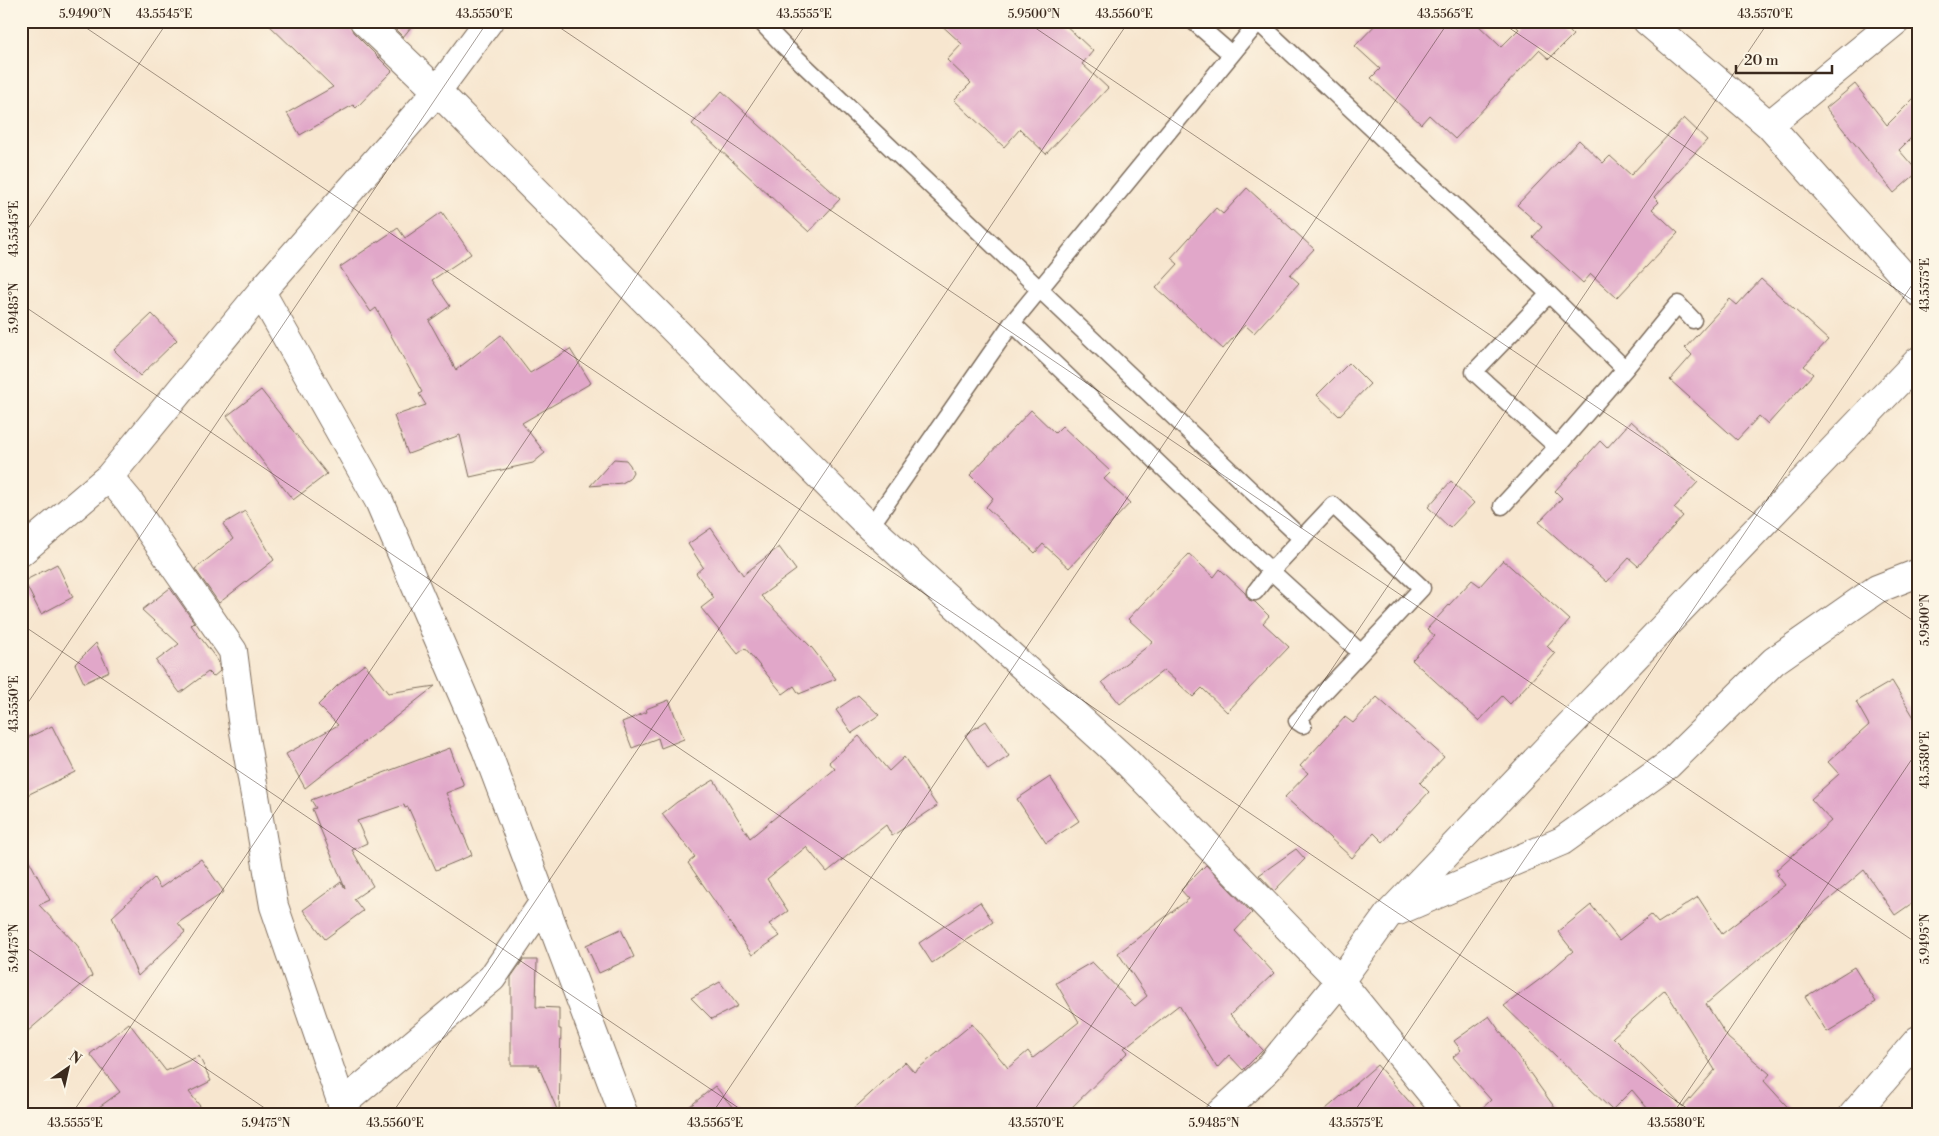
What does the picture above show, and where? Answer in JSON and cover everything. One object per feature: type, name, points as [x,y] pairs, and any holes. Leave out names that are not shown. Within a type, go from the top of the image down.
[{"type":"street","points":[[364,21],[437,91],[870,527],[1124,758],[1340,981],[1449,1115]]},
{"type":"street","points":[[21,552],[109,478],[261,292],[437,91],[489,21]]},
{"type":"street","points":[[1647,21],[1769,125],[1918,292]]},
{"type":"street","points":[[1769,125],[1896,21]]},
{"type":"street","points":[[261,292],[378,501],[486,750],[624,1115]]},
{"type":"street","points":[[1218,1115],[1268,1068],[1340,981],[1388,915],[1918,361]]},
{"type":"street","points":[[109,478],[129,501],[233,651],[242,720],[274,906],[342,1104],[492,978],[543,903]]},
{"type":"street","points":[[1388,915],[1562,841],[1668,765],[1774,661],[1877,589],[1918,573]]},
{"type":"street","points":[[1853,1115],[1918,1040]]},
{"type":"lane","points":[[760,21],[1302,539]]},
{"type":"lane","points":[[1193,21],[1231,54]]},
{"type":"lane","points":[[870,527],[1012,323],[1258,22],[1548,294],[1625,369]]},
{"type":"lane","points":[[1548,294],[1474,372],[1557,447]]},
{"type":"lane","points":[[1502,506],[1557,447],[1625,369],[1678,304],[1693,320]]},
{"type":"lane","points":[[1012,323],[1272,571],[1361,653]]},
{"type":"lane","points":[[1254,592],[1334,505],[1422,588],[1297,722],[1303,725]]},
{"type":"building","points":[[265,21],[349,21],[353,32],[392,71],[356,108],[353,105],[300,135],[287,113],[333,87]]},
{"type":"building","points":[[387,21],[416,21],[403,37]]},
{"type":"building","points":[[937,21],[1061,21],[1093,51],[1082,64],[1108,88],[1046,154],[1020,129],[1004,147],[954,100],[971,83],[947,60],[962,44]]},
{"type":"building","points":[[1379,21],[1474,21],[1501,47],[1519,29],[1511,21],[1566,21],[1563,25],[1573,35],[1549,59],[1539,50],[1455,139],[1429,115],[1421,124],[1371,78],[1380,69],[1355,46]]},
{"type":"building","points":[[1855,84],[1887,125],[1918,94],[1918,131],[1899,150],[1918,172],[1894,193],[1826,108]]},
{"type":"building","points":[[722,91],[840,199],[809,232],[692,124]]},
{"type":"building","points":[[1684,118],[1707,140],[1654,197],[1659,202],[1652,209],[1678,233],[1617,298],[1591,274],[1583,283],[1533,237],[1542,227],[1517,205],[1579,140],[1603,163],[1610,156],[1631,175]]},
{"type":"building","points":[[1247,188],[1314,249],[1290,275],[1299,283],[1254,333],[1245,325],[1223,349],[1156,288],[1178,264],[1171,258],[1216,208],[1223,214]]},
{"type":"building","points":[[442,212],[471,254],[432,280],[450,306],[429,321],[456,370],[501,335],[530,373],[570,349],[591,383],[522,423],[545,453],[533,463],[470,477],[460,435],[408,454],[394,416],[426,405],[419,394],[422,392],[376,308],[371,312],[340,267],[398,228],[405,238]]},
{"type":"building","points":[[1761,279],[1828,340],[1804,366],[1813,374],[1768,424],[1759,416],[1737,440],[1670,380],[1692,355],[1685,348],[1730,299],[1737,305]]},
{"type":"building","points":[[152,314],[177,340],[140,376],[114,350]]},
{"type":"building","points":[[1349,363],[1370,384],[1339,416],[1317,395]]},
{"type":"building","points":[[261,390],[327,474],[293,500],[227,416]]},
{"type":"building","points":[[1031,410],[1055,433],[1062,426],[1111,472],[1104,479],[1130,503],[1069,568],[1043,544],[1035,553],[986,507],[993,498],[970,475]]},
{"type":"building","points":[[1631,421],[1698,482],[1674,508],[1683,516],[1638,566],[1629,558],[1607,582],[1539,522],[1562,498],[1555,491],[1600,441],[1607,448]]},
{"type":"building","points":[[614,459],[626,460],[630,465],[633,472],[629,479],[622,483],[590,486]]},
{"type":"building","points":[[1451,481],[1474,503],[1450,528],[1428,507]]},
{"type":"building","points":[[245,511],[274,560],[219,603],[195,569],[233,539],[223,524]]},
{"type":"building","points":[[711,528],[743,575],[779,547],[796,570],[761,596],[812,648],[836,679],[799,694],[794,686],[783,694],[745,648],[738,654],[701,608],[714,598],[696,573],[703,567],[688,544]]},
{"type":"building","points":[[1189,554],[1214,577],[1220,569],[1245,593],[1249,600],[1255,602],[1269,616],[1263,623],[1289,647],[1227,712],[1202,688],[1193,697],[1164,670],[1120,704],[1102,682],[1153,642],[1128,619]]},
{"type":"building","points":[[1503,560],[1570,620],[1547,646],[1555,654],[1510,704],[1502,696],[1479,721],[1412,660],[1435,636],[1427,629],[1472,580],[1480,586]]},
{"type":"building","points":[[57,564],[73,597],[41,614],[24,581]]},
{"type":"building","points":[[170,588],[194,622],[191,625],[218,661],[220,671],[213,677],[208,672],[180,693],[156,661],[179,644],[142,610]]},
{"type":"building","points":[[96,643],[109,671],[84,683],[75,664]]},
{"type":"building","points":[[365,664],[388,693],[435,686],[305,788],[286,754],[338,725],[318,705],[337,686]]},
{"type":"building","points":[[1892,681],[1918,724],[1918,899],[1895,915],[1864,870],[1706,1004],[1728,1038],[1770,1074],[1764,1081],[1795,1115],[1653,1115],[1632,1090],[1612,1110],[1504,1006],[1543,977],[1573,951],[1558,932],[1591,905],[1619,940],[1651,915],[1658,923],[1698,897],[1722,934],[1785,885],[1777,875],[1779,874],[1776,870],[1831,821],[1811,799],[1839,774],[1828,762],[1869,725],[1856,702]],"holes":[[[1665,990],[1715,1070],[1683,1107],[1613,1037]]]},
{"type":"building","points":[[858,695],[879,715],[852,733],[836,710]]},
{"type":"building","points":[[1377,697],[1444,757],[1420,783],[1429,792],[1383,842],[1374,833],[1352,858],[1285,797],[1308,773],[1300,766],[1345,717],[1353,723]]},
{"type":"building","points":[[669,700],[684,739],[661,748],[658,738],[632,748],[622,722],[647,712],[646,709]]},
{"type":"building","points":[[986,721],[1009,756],[988,770],[965,735]]},
{"type":"building","points":[[52,726],[75,772],[21,798],[21,741]]},
{"type":"building","points":[[859,736],[889,771],[904,757],[937,806],[892,836],[886,825],[827,872],[806,847],[767,879],[788,911],[769,924],[780,936],[752,955],[688,863],[695,857],[662,814],[677,802],[714,780],[750,838],[835,769],[829,762]]},
{"type":"building","points":[[450,748],[464,786],[446,793],[472,855],[436,870],[408,807],[405,808],[404,805],[357,821],[367,843],[352,850],[373,886],[354,899],[363,911],[325,939],[303,910],[341,882],[345,888],[312,809],[316,808],[311,800]]},
{"type":"building","points":[[1050,777],[1079,821],[1046,843],[1017,799]]},
{"type":"building","points":[[21,845],[50,900],[39,905],[77,945],[92,976],[21,1037]]},
{"type":"building","points":[[1296,849],[1305,859],[1274,891],[1259,875]]},
{"type":"building","points":[[201,859],[224,892],[178,923],[185,932],[138,976],[112,917],[154,878],[160,888]]},
{"type":"building","points":[[1206,865],[1252,913],[1235,931],[1274,973],[1230,1015],[1263,1050],[1243,1070],[1229,1055],[1217,1068],[1179,1005],[1124,1048],[1128,1052],[1064,1115],[847,1115],[905,1062],[914,1072],[972,1024],[1008,1068],[1028,1051],[1033,1058],[1079,1022],[1056,983],[1092,962],[1135,1006],[1147,996],[1118,953],[1189,899],[1181,890]]},
{"type":"building","points":[[980,902],[993,922],[932,963],[919,943]]},
{"type":"building","points":[[621,929],[634,957],[599,973],[586,945]]},
{"type":"building","points":[[523,960],[537,960],[536,1007],[559,1008],[559,1029],[561,1029],[559,1114],[538,1065],[511,1065],[511,977]]},
{"type":"building","points":[[1854,967],[1876,1002],[1827,1032],[1805,997]]},
{"type":"building","points":[[720,982],[738,1006],[712,1019],[691,998]]},
{"type":"building","points":[[1489,1016],[1560,1115],[1475,1115],[1491,1100],[1453,1057],[1461,1050],[1454,1041]]},
{"type":"building","points":[[129,1023],[166,1071],[199,1056],[211,1081],[189,1092],[207,1115],[88,1115],[120,1092],[90,1054]]},
{"type":"building","points":[[1377,1065],[1421,1115],[1319,1115]]},
{"type":"building","points":[[715,1086],[739,1115],[679,1115]]}]
